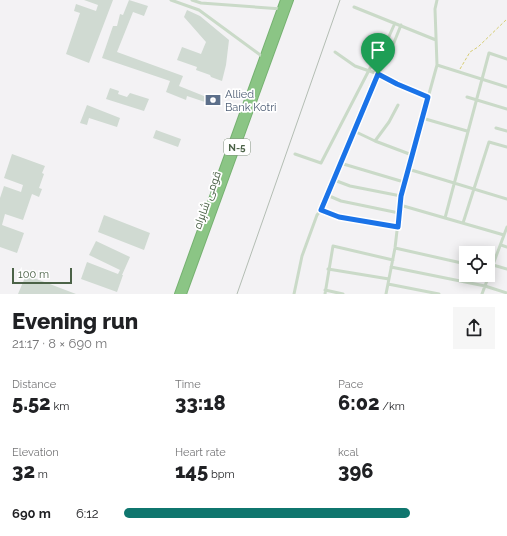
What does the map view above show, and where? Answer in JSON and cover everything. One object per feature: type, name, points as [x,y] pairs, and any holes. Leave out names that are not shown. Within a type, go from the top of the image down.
[{"type":"highway","name":"قومی شاہراہ","points":[[183,294],[283,10],[284,0]]},
{"type":"highway","name":"قومی شاہراہ","points":[[283,10],[290,0]]},
{"type":"highway","name":"قومی شاہراہ","points":[[178,294],[266,58]]},
{"type":"street","points":[[171,0],[199,10],[244,44],[266,58]]},
{"type":"street","points":[[192,0],[202,4],[283,10]]},
{"type":"street","points":[[386,294],[396,248],[401,196],[404,182],[437,64],[435,9],[437,0]]},
{"type":"street","points":[[354,7],[436,40]]},
{"type":"street","points":[[295,154],[322,163],[382,45],[386,43],[395,23]]},
{"type":"street","points":[[294,294],[302,256],[316,215],[321,210],[378,74],[387,60],[401,25]]},
{"type":"street","points":[[334,52],[355,66],[378,74],[428,97]]},
{"type":"street","points":[[445,218],[489,53],[507,58]]},
{"type":"street","points":[[437,64],[507,87]]},
{"type":"street","points":[[467,97],[507,109]]},
{"type":"street","points":[[375,141],[389,122],[398,105]]},
{"type":"street","points":[[422,118],[467,131]]},
{"type":"street","points":[[496,128],[507,131]]},
{"type":"street","points":[[354,131],[375,141],[412,155]]},
{"type":"street","points":[[463,224],[473,189],[490,142],[507,147]]},
{"type":"street","points":[[340,163],[404,182]]},
{"type":"street","points":[[408,169],[507,199]]},
{"type":"street","points":[[334,180],[350,186],[401,196]]},
{"type":"street","points":[[327,195],[341,201],[399,213]]},
{"type":"street","points":[[400,205],[504,235]]},
{"type":"street","points":[[321,210],[339,217],[398,227]]},
{"type":"street","points":[[495,262],[507,227]]},
{"type":"street","points":[[501,245],[507,247]]},
{"type":"street","points":[[343,294],[325,292],[332,246],[393,260]]},
{"type":"street","points":[[396,248],[459,262]]},
{"type":"street","points":[[495,265],[507,269]]},
{"type":"street","points":[[391,267],[485,286],[507,293]]},
{"type":"street","points":[[328,269],[389,279]]},
{"type":"street","points":[[482,294],[486,282]]},
{"type":"street","points":[[388,284],[440,294]]},
{"type":"path","points":[[459,71],[470,52],[478,47],[507,19]]},
{"type":"building","points":[[84,0],[113,0],[89,63],[66,54],[80,13],[74,11],[76,4],[96,11],[98,5]]},
{"type":"building","points":[[129,0],[148,6],[144,16],[133,12],[117,52],[183,76],[179,86],[209,98],[208,103],[187,96],[186,100],[166,92],[170,81],[102,58],[113,26],[117,26],[120,14],[123,15]]},
{"type":"building","points":[[187,10],[200,16],[229,40],[226,65],[222,81],[196,70],[197,67],[177,60],[182,47],[201,54],[206,42],[184,17]]},
{"type":"building","points":[[110,88],[119,91],[118,94],[127,97],[130,93],[149,99],[144,111],[106,99]]},
{"type":"building","points":[[87,105],[120,118],[117,127],[89,118],[87,125],[80,123]]},
{"type":"building","points":[[156,130],[181,139],[178,147],[153,138]]},
{"type":"building","points":[[12,154],[45,166],[39,188],[42,189],[39,197],[32,194],[23,220],[5,214],[2,225],[24,233],[17,253],[0,247],[0,198],[4,186],[21,192],[23,185],[4,178]]},
{"type":"building","points":[[104,215],[150,233],[144,250],[98,232]]},
{"type":"building","points":[[96,241],[130,257],[122,275],[117,292],[81,279],[87,262],[118,274],[120,270],[89,255]]},
{"type":"building","points":[[26,275],[76,294],[18,294]]},
{"type":"railway","points":[[237,294],[340,0]]},
{"type":"place","name":"Allied Bank Kotri","points":[[213,100]]},
{"type":"route","points":[[378,74],[428,97],[401,196],[398,227],[339,217],[321,210],[378,74]]}]
